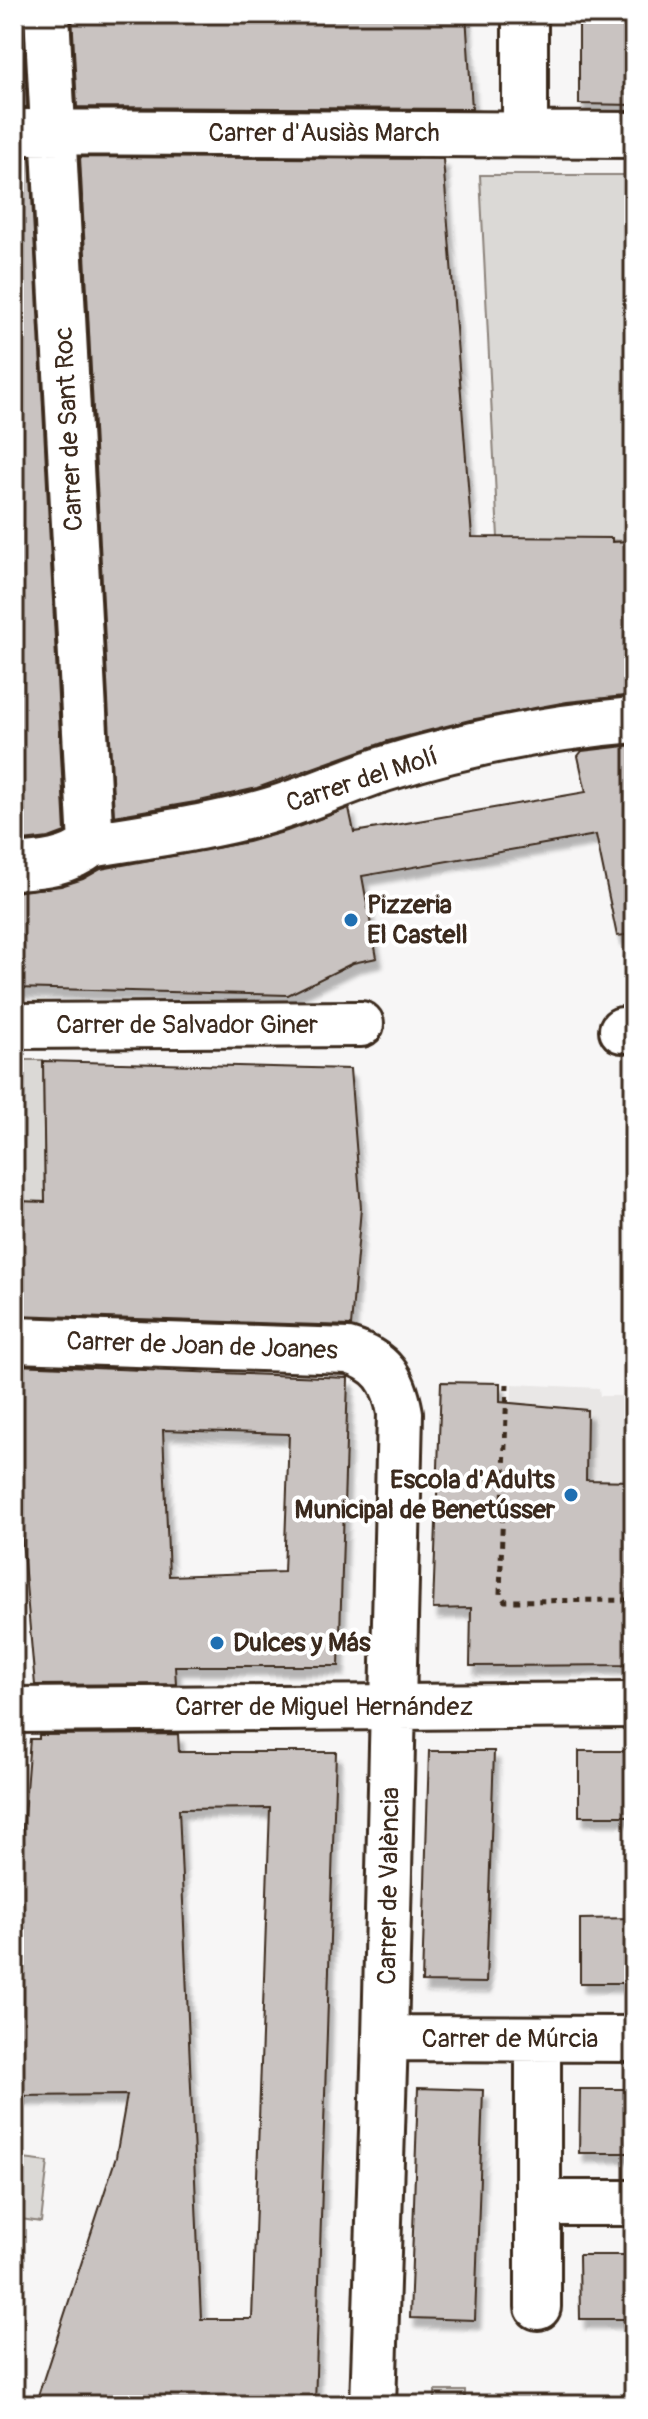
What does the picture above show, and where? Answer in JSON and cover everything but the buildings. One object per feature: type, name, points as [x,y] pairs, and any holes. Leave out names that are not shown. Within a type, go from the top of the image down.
[{"type":"street","name":"Carrer de Sant Roc","points":[[47,14],[34,132],[91,845]]},
{"type":"street","points":[[525,14],[525,134]]},
{"type":"street","name":"Carrer d'Ausiàs March","points":[[34,132],[634,135]]},
{"type":"street","name":"Carrer del Molí","points":[[14,867],[45,865],[76,857],[91,845],[268,811],[385,769],[468,747],[595,723],[634,720]]},
{"type":"street","name":"Carrer de Salvador Giner","points":[[14,1026],[361,1024]]},
{"type":"street","name":"Carrer de Joan de Joanes","points":[[14,1340],[348,1351],[367,1357],[383,1370]]},
{"type":"street","name":"Carrer de València","points":[[373,2405],[400,1413],[397,1395],[383,1370]]},
{"type":"street","name":"Carrer de Miguel Hernández","points":[[14,1710],[634,1705]]},
{"type":"street","name":"Carrer de Múrcia","points":[[385,2038],[634,2039]]},
{"type":"street","points":[[538,2040],[538,2307]]},
{"type":"street","points":[[538,2203],[634,2203]]},
{"type":"path","points":[[507,1384],[500,1594],[505,1601],[634,1600]]},
{"type":"shaded area","points":[[480,175],[634,175],[634,541],[498,538]]},
{"type":"shaded area","points":[[14,1060],[43,1060],[45,1202],[14,1201]]},
{"type":"shaded area","name":"Escola d'Adults Municipal de Benetússer","points":[[512,1384],[599,1388],[600,1396],[634,1396],[634,1594],[505,1594]]},
{"type":"shaded area","points":[[15,2158],[48,2162],[41,2222],[14,2218]]},
{"type":"shaded area","points":[[435,2391],[465,2391],[465,2405],[435,2405]]},
{"type":"place","name":"Pizzeria El Castell","points":[[351,920]]},
{"type":"place","name":"Escola d'Adults Municipal de Benetússer","points":[[571,1495]]},
{"type":"place","name":"Dulces y Más","points":[[217,1643]]}]
